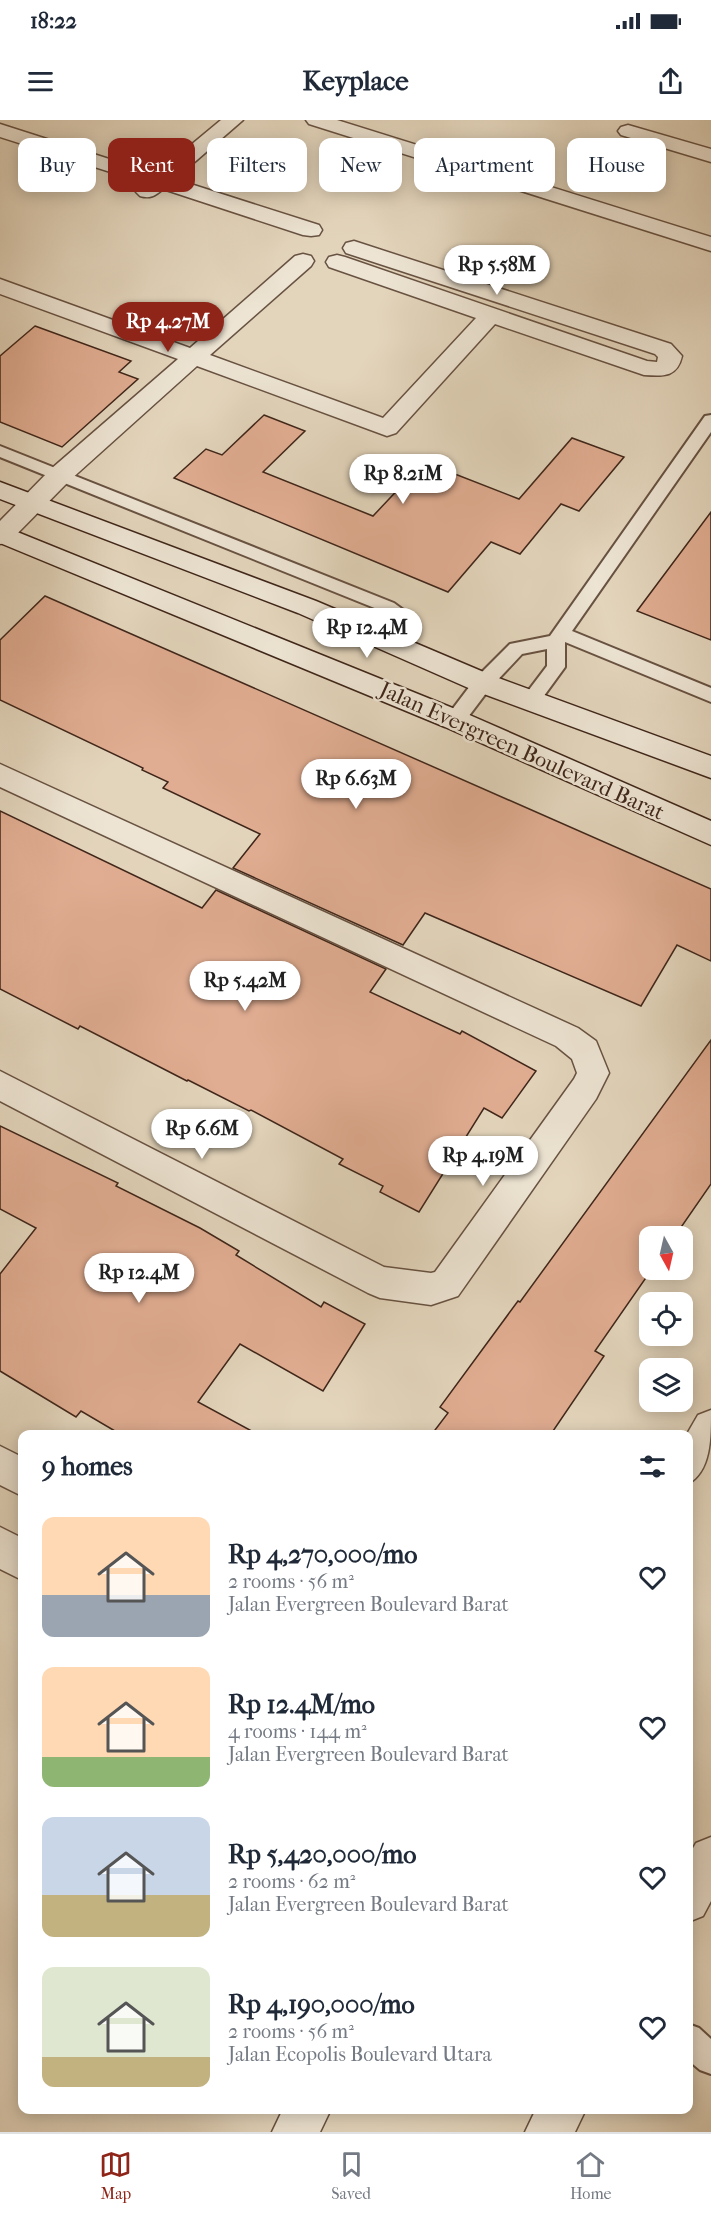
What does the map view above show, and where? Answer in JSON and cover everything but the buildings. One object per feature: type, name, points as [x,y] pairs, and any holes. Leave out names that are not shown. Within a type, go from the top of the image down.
[{"type":"street","points":[[195,152],[233,120]]},
{"type":"street","points":[[316,120],[711,244]]},
{"type":"street","points":[[0,130],[108,165]]},
{"type":"street","points":[[628,131],[711,156]]},
{"type":"street","points":[[0,148],[163,204]]},
{"type":"street","points":[[142,197],[148,192]]},
{"type":"street","points":[[194,192],[346,234],[353,241],[346,255],[326,264],[303,261],[295,255],[291,248],[293,241],[300,234],[325,230]]},
{"type":"street","points":[[346,255],[663,349],[670,356],[668,366],[660,369],[644,368],[491,315],[346,255]]},
{"type":"street","points":[[1,534],[33,505],[60,475],[303,261]]},
{"type":"street","points":[[0,286],[387,428],[491,315]]},
{"type":"street","name":"Jalan Evergreen Boulevard Barat","points":[[0,490],[33,505],[307,607],[483,683],[711,767]]},
{"type":"street","name":"Jalan Evergreen Boulevard Barat","points":[[1,534],[455,720],[711,834]]},
{"type":"street","points":[[0,775],[567,1037],[585,1051],[593,1073],[585,1089],[446,1285],[431,1288],[380,1282],[0,1085]]},
{"type":"street","points":[[693,1458],[711,1428]]},
{"type":"street","points":[[0,1464],[18,1475]]},
{"type":"street","points":[[0,1546],[18,1558]]},
{"type":"street","points":[[693,1892],[711,1858]]},
{"type":"street","points":[[295,2132],[305,2114]]},
{"type":"street","points":[[548,2132],[560,2114]]},
{"type":"lane","points":[[531,699],[556,666],[559,637],[711,420]]},
{"type":"lane","points":[[0,452],[388,607],[403,618],[408,632],[400,646]]},
{"type":"lane","points":[[455,720],[483,683],[516,649],[559,637],[711,695]]},
{"type":"lane","points":[[693,2043],[711,2059]]}]
